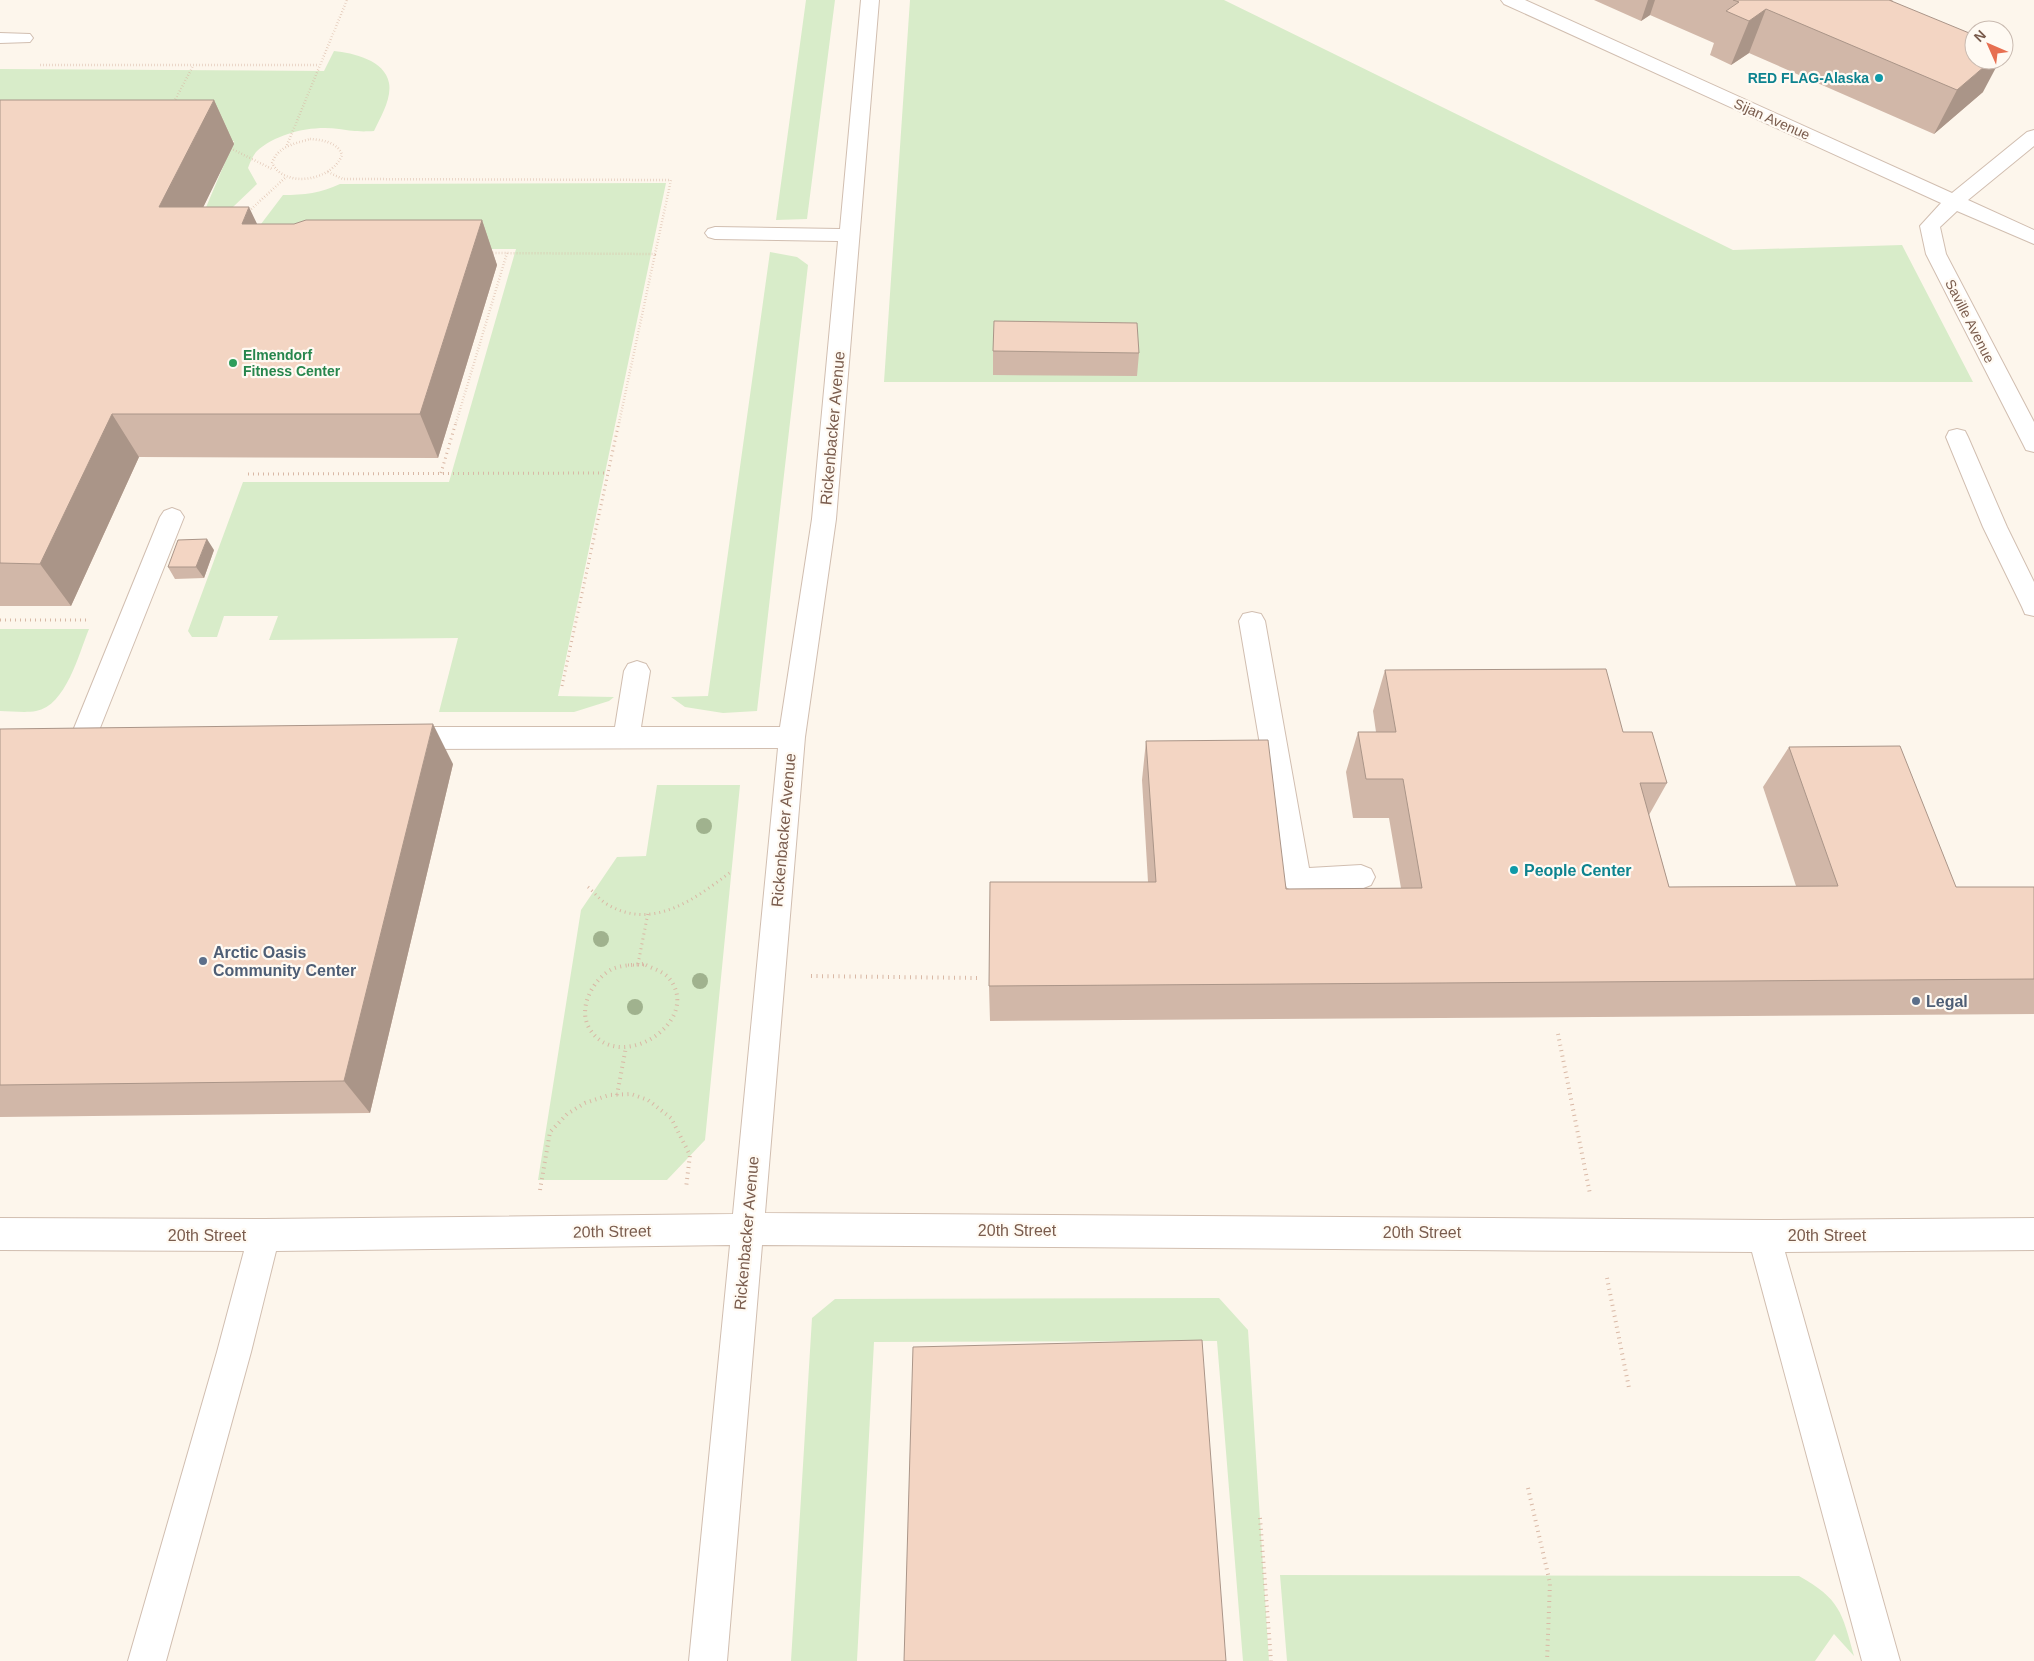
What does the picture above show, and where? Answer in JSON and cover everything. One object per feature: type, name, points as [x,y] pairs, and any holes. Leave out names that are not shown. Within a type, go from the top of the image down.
[{"type":"street","name":"Rickenbacker Avenue","points":[[708,1661],[792,737],[824,519],[870,0]]},
{"type":"street","name":"Sijan Avenue","points":[[1510,0],[2034,238]]},
{"type":"street","points":[[0,38],[24,38]]},
{"type":"street","points":[[1955,201],[2034,136]]},
{"type":"street","name":"Saville Avenue","points":[[1955,201],[1930,226],[1936,254],[2034,444]]},
{"type":"street","points":[[715,233],[848,235]]},
{"type":"street","points":[[1957,437],[1995,527],[2034,607]]},
{"type":"street","points":[[84,738],[172,517]]},
{"type":"street","points":[[1252,621],[1297,880],[1361,877]]},
{"type":"street","points":[[626,737],[637,671]]},
{"type":"street","points":[[380,738],[792,737]]},
{"type":"street","points":[[56,738],[113,738]]},
{"type":"street","name":"20th Street","points":[[0,1234],[264,1235],[746,1229],[1764,1236],[2034,1234]]},
{"type":"street","points":[[147,1661],[234,1352],[264,1235]]},
{"type":"street","points":[[1764,1236],[1881,1661]]},
{"type":"path","points":[[287,145],[347,0]]},
{"type":"path","points":[[38,65],[319,65]]},
{"type":"path","points":[[170,109],[193,66]]},
{"type":"path","points":[[222,144],[285,178],[306,178],[328,172],[340,159],[341,152],[338,146],[321,139],[298,141],[287,145],[273,157],[272,170]]},
{"type":"path","points":[[328,172],[343,179],[671,180],[562,686]]},
{"type":"path","points":[[244,215],[285,178]]},
{"type":"path","points":[[487,252],[655,254]]},
{"type":"path","points":[[441,473],[507,253]]},
{"type":"path","points":[[248,474],[608,473]]},
{"type":"path","points":[[0,620],[131,620]]},
{"type":"path","points":[[588,887],[604,903],[624,912],[648,913],[673,910],[697,896],[732,871]]},
{"type":"path","points":[[638,964],[648,913]]},
{"type":"path","points":[[638,964],[659,968],[670,977],[677,989],[678,1003],[675,1016],[655,1038],[641,1044],[626,1047],[611,1045],[599,1040],[590,1030],[585,1018],[584,1005],[589,991],[599,979],[612,970],[638,964]]},
{"type":"path","points":[[770,976],[977,978]]},
{"type":"path","points":[[617,1095],[626,1047]]},
{"type":"path","points":[[532,1232],[550,1132],[567,1114],[585,1103],[608,1095],[631,1094],[648,1100],[672,1118],[690,1155],[680,1230]]},
{"type":"path","points":[[1528,1488],[1550,1583],[1547,1661]]},
{"type":"path","points":[[1260,1518],[1271,1661]]},
{"type":"green space","points":[[806,0],[835,0],[807,219],[776,220]]},
{"type":"green space","points":[[910,0],[1224,0],[1733,250],[1902,245],[1973,382],[884,382]]},
{"type":"green space","points":[[334,51],[367,59],[375,63],[386,75],[389,83],[389,95],[374,131],[318,128],[306,129],[274,139],[256,153],[248,168],[257,184],[188,250],[234,141],[22,141],[0,176],[0,69],[324,71]]},
{"type":"green space","points":[[666,183],[558,696],[614,697],[609,701],[574,712],[439,712],[458,638],[269,640],[278,616],[224,616],[217,637],[192,637],[188,631],[243,482],[449,482],[516,249],[242,249],[283,195],[312,193],[340,184]]},
{"type":"green space","points":[[770,252],[797,257],[808,265],[757,711],[723,713],[685,707],[671,697],[708,696]]},
{"type":"green space","points":[[0,629],[89,629],[70,677],[56,699],[46,707],[32,712],[0,711]]},
{"type":"green space","points":[[657,785],[740,785],[705,1140],[667,1180],[538,1180],[581,910],[617,857],[646,856]]},
{"type":"green space","points":[[1219,1298],[1248,1330],[1269,1661],[1243,1661],[1217,1341],[874,1342],[857,1661],[791,1661],[812,1318],[835,1299]]},
{"type":"green space","points":[[1280,1575],[1799,1576],[1823,1592],[1837,1608],[1846,1628],[1854,1656],[1834,1634],[1815,1661],[1287,1661]]},
{"type":"building","points":[[1733,0],[1889,0],[1964,31],[1964,70],[1980,70],[1957,90],[1766,9],[1749,21],[1726,11],[1739,2]]},
{"type":"building","name":"Elmendorf Fitness Center","points":[[0,100],[214,100],[159,207],[249,207],[242,224],[294,224],[306,220],[482,220],[420,414],[112,414],[40,564],[0,563]]},
{"type":"building","points":[[994,321],[1137,323],[1139,353],[993,351]]},
{"type":"building","points":[[207,539],[196,567],[168,567],[178,540]]},
{"type":"building","name":"People Center","points":[[1606,669],[1623,732],[1652,732],[1667,783],[1640,783],[1669,887],[1838,886],[1789,747],[1900,746],[1956,887],[2034,887],[2034,979],[989,986],[990,882],[1156,882],[1146,741],[1268,740],[1286,889],[1422,888],[1403,779],[1366,779],[1358,732],[1396,732],[1385,670]]},
{"type":"building","name":"Arctic Oasis Community Center","points":[[433,724],[344,1081],[0,1085],[0,729]]},
{"type":"building","points":[[1202,1340],[1226,1661],[904,1661],[913,1347]]},
{"type":"place","name":"RED FLAG-Alaska","points":[[1879,78]]},
{"type":"place","name":"Elmendorf Fitness Center","points":[[233,363]]},
{"type":"place","name":"People Center","points":[[1514,870]]},
{"type":"place","name":"Arctic Oasis Community Center","points":[[203,961]]},
{"type":"place","name":"Legal","points":[[1916,1001]]}]
